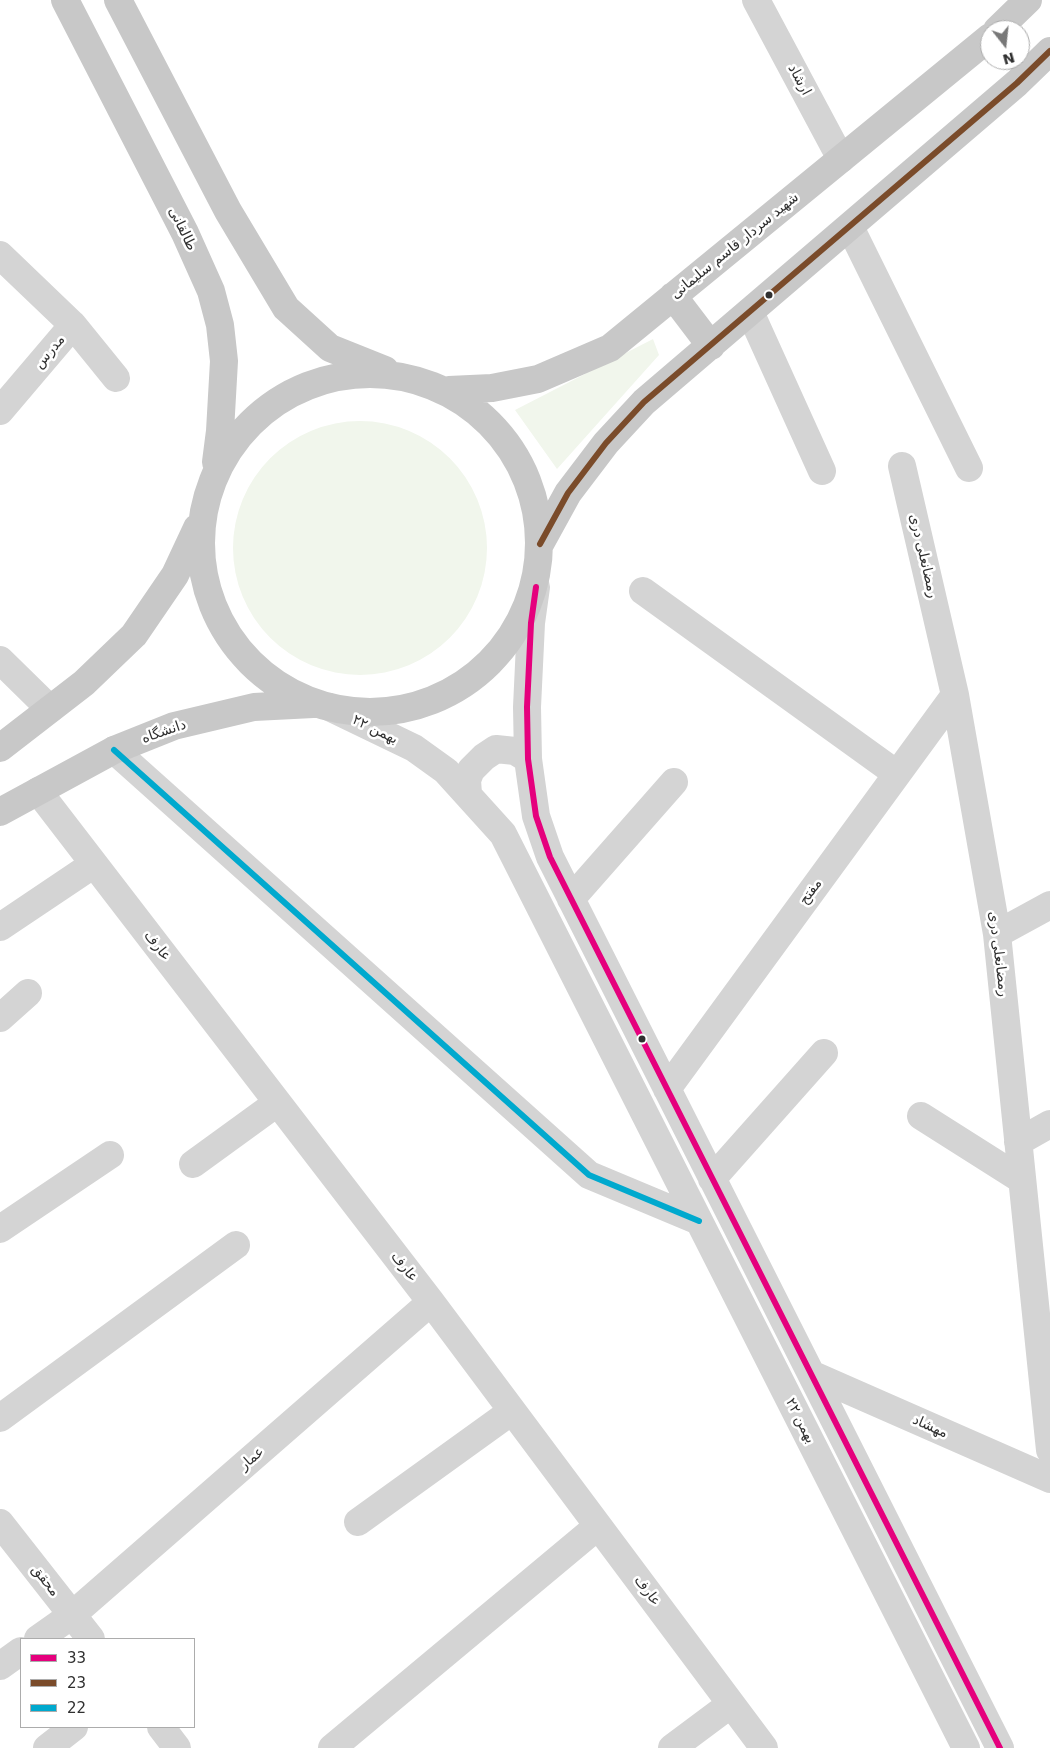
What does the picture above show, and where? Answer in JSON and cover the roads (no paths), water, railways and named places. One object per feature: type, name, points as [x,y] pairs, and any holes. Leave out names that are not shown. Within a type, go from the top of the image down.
[{"type":"main road","name":"طالقانی","points":[[65,0],[184,233],[211,291],[220,325],[224,361],[220,431],[214,477]]},
{"type":"main road","points":[[118,0],[228,211],[286,308],[330,348],[402,377],[449,390],[487,418],[514,456],[534,496],[540,544],[536,588],[518,631],[486,667],[448,693],[406,708],[362,713],[321,706],[273,681],[236,650],[213,611],[201,568],[200,522]]},
{"type":"main road","points":[[1007,20],[1028,0]]},
{"type":"main road","name":"شهید سردار قاسم سلیمانی","points":[[449,390],[492,388],[538,379],[610,348],[980,45]]},
{"type":"main road","points":[[540,544],[568,493],[606,444],[644,402],[1017,84],[1050,51]]},
{"type":"main road","points":[[673,296],[711,346]]},
{"type":"main road","points":[[0,748],[84,683],[134,635],[176,575],[200,522],[214,477],[236,436],[273,403],[313,383],[356,374],[402,377]]},
{"type":"main road","name":"دانشگاه","points":[[0,812],[114,750],[174,726],[254,707],[321,706]]},
{"type":"street","name":"ارشاد","points":[[756,0],[841,159]]},
{"type":"street","points":[[850,227],[969,468]]},
{"type":"street","name":"مدرس","points":[[0,255],[73,325],[0,411]]},
{"type":"street","points":[[750,312],[822,471]]},
{"type":"street","points":[[73,325],[116,378]]},
{"type":"street","name":"رمضانعلی دری","points":[[902,466],[955,695],[997,934],[1022,1180],[1047,1391],[1050,1450]]},
{"type":"street","points":[[536,588],[531,623],[527,707],[528,759],[536,816],[550,857],[1000,1748]]},
{"type":"street","points":[[643,591],[897,774]]},
{"type":"street","points":[[0,660],[50,709]]},
{"type":"street","name":"مفتح","points":[[667,1089],[955,695]]},
{"type":"street","name":"۲۲ بهمن","points":[[321,706],[414,748],[446,771],[503,834],[966,1748]]},
{"type":"street","points":[[468,794],[467,780],[471,770],[484,757],[496,749],[515,751],[528,759]]},
{"type":"street","points":[[114,750],[589,1175],[699,1221]]},
{"type":"street","points":[[571,900],[674,782]]},
{"type":"street","name":"عارف","points":[[38,791],[431,1302],[764,1748]]},
{"type":"street","points":[[0,927],[94,864]]},
{"type":"street","points":[[997,934],[1050,906]]},
{"type":"street","points":[[0,1018],[28,992]]},
{"type":"street","points":[[712,1179],[824,1053]]},
{"type":"street","points":[[193,1164],[277,1102]]},
{"type":"street","points":[[921,1116],[1022,1180]]},
{"type":"street","points":[[1018,1142],[1050,1124]]},
{"type":"street","points":[[0,1229],[110,1155]]},
{"type":"street","points":[[0,1418],[236,1245]]},
{"type":"street","name":"عمار","points":[[39,1638],[72,1615],[431,1302]]},
{"type":"street","name":"مهشاد","points":[[811,1374],[1050,1479]]},
{"type":"street","points":[[358,1522],[512,1411]]},
{"type":"street","name":"محقق","points":[[0,1523],[90,1638]]},
{"type":"street","points":[[332,1748],[598,1526]]},
{"type":"street","points":[[0,1666],[20,1652]]},
{"type":"street","points":[[672,1748],[731,1704]]},
{"type":"street","points":[[47,1748],[73,1728]]},
{"type":"street","points":[[162,1728],[177,1748]]}]
